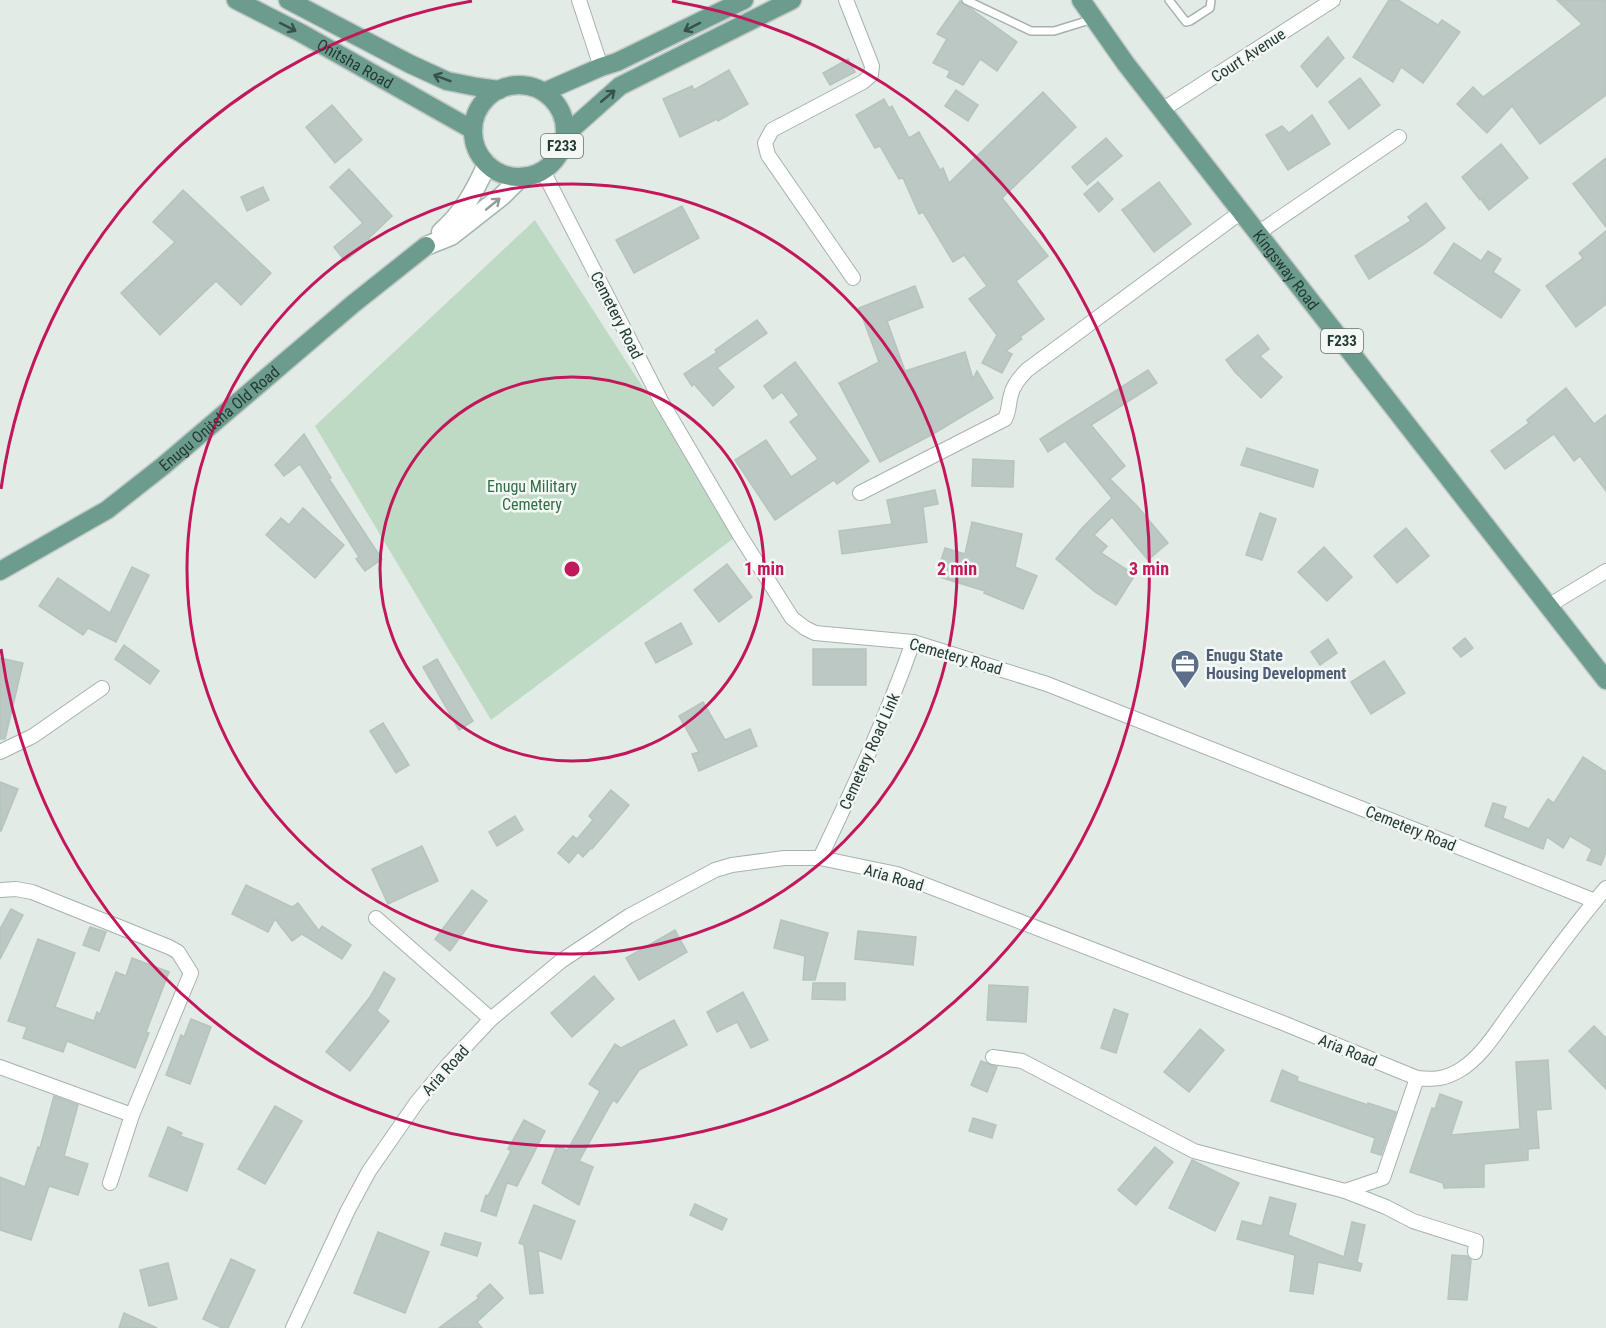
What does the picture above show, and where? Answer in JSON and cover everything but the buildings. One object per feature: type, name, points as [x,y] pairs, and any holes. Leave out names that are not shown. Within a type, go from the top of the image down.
[{"type":"main road","name":"Onitsha Road","points":[[236,0],[301,33],[473,130]]},
{"type":"main road","name":"Onitsha Road","points":[[288,0],[447,81],[499,90]]},
{"type":"main road","points":[[520,178],[502,174],[487,164],[476,148],[473,130],[475,117],[489,96],[514,85],[530,86],[544,92],[667,39],[744,0]]},
{"type":"main road","name":"F233","points":[[565,135],[620,86],[792,0]]},
{"type":"main road","name":"Kingsway Road","points":[[1081,0],[1162,110],[1606,680]]},
{"type":"main road","name":"F233","points":[[520,178],[543,171],[556,159],[565,135],[560,110],[544,92]]},
{"type":"main road","points":[[426,246],[454,221],[478,186],[487,164]]},
{"type":"main road","points":[[426,246],[451,236],[502,196],[520,178]]},
{"type":"main road","name":"Enugu Onitsha Old Road","points":[[0,572],[107,510],[163,466],[353,304],[426,246]]},
{"type":"street","points":[[579,0],[601,67]]},
{"type":"street","points":[[846,0],[872,66],[871,75],[863,82],[772,130],[765,143],[768,155],[853,278]]},
{"type":"street","name":"Court Avenue","points":[[1162,110],[1333,0]]},
{"type":"street","points":[[1257,233],[1399,137]]},
{"type":"street","name":"Cemetery Road","points":[[543,171],[661,401],[744,543],[792,618],[805,628],[815,633],[913,642],[1047,684],[1594,901]]},
{"type":"street","points":[[860,493],[1005,419],[1010,409],[1011,396],[1016,382],[1027,370],[1241,212]]},
{"type":"street","points":[[1548,606],[1606,571]]},
{"type":"street","name":"Cemetery Road Link","points":[[820,858],[868,758],[913,642]]},
{"type":"street","points":[[0,752],[33,736],[102,688]]},
{"type":"street","name":"Aria Road","points":[[293,1328],[348,1210],[369,1171],[417,1102],[447,1066],[491,1019],[561,962],[629,916],[715,870],[755,861],[820,858],[897,874],[1272,1019],[1417,1078],[1434,1080],[1447,1077],[1462,1069],[1482,1051],[1606,888]]},
{"type":"street","points":[[0,890],[16,889],[32,892],[169,947],[178,952],[191,974],[132,1115],[110,1183]]},
{"type":"street","points":[[376,918],[491,1019]]},
{"type":"street","points":[[993,1057],[1022,1061],[1194,1151],[1345,1191],[1386,1207],[1413,1221],[1476,1241],[1475,1252]]},
{"type":"street","points":[[0,1066],[132,1115]]},
{"type":"street","points":[[1345,1191],[1383,1178],[1417,1078]]},
{"type":"lane","points":[[966,0],[1031,31],[1054,32],[1094,19]]},
{"type":"lane","points":[[1169,0],[1186,21],[1190,21],[1209,8],[1211,0]]},
{"type":"green space","name":"Enugu Military Cemetery","points":[[535,220],[738,535],[491,720],[315,426]]},
{"type":"place","name":"Enugu State Housing Development","points":[[1185,690]]}]
